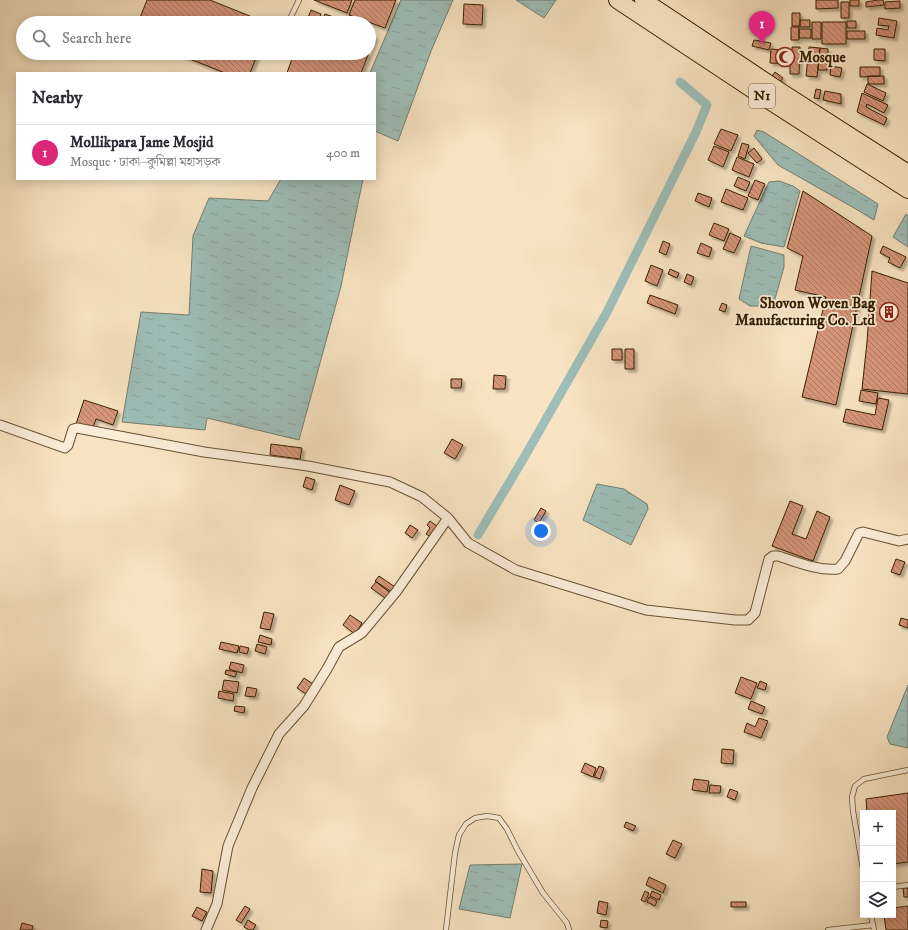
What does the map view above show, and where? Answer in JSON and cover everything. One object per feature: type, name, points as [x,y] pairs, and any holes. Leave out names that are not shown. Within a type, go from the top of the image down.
[{"type":"highway","name":"N1","points":[[617,0],[908,190]]},
{"type":"highway","name":"N1","points":[[642,0],[783,94],[908,173]]},
{"type":"street","points":[[0,425],[65,448],[68,445],[73,429],[77,428],[204,452],[308,466],[390,482],[422,497],[448,518],[468,542],[516,570],[646,610],[735,620],[748,620],[755,613],[766,568],[769,559],[773,556],[778,556],[829,570],[838,569],[845,561],[859,533],[863,532],[899,541],[908,539]]},
{"type":"street","points":[[206,930],[217,904],[228,846],[252,788],[279,734],[304,706],[339,647],[362,633],[396,592],[448,518]]},
{"type":"lane","points":[[291,16],[299,0]]},
{"type":"lane","points":[[860,852],[853,812],[852,797],[855,786],[864,779],[908,770]]},
{"type":"lane","points":[[446,930],[458,835],[466,824],[476,818],[487,816],[499,818],[507,829],[543,893],[567,923],[569,930]]},
{"type":"lane","points":[[896,887],[908,885]]},
{"type":"lane","points":[[828,930],[874,927]]},
{"type":"water","points":[[401,0],[453,0],[431,51],[398,141],[376,131],[376,72],[370,72]]},
{"type":"water","points":[[516,0],[556,0],[544,18]]},
{"type":"water","points":[[757,130],[764,132],[878,204],[874,220],[778,165],[754,136]]},
{"type":"water","points":[[280,180],[363,180],[341,286],[299,440],[207,418],[205,430],[122,422],[141,312],[189,315],[193,236],[209,198],[268,201]]},
{"type":"water","points":[[779,181],[793,186],[800,191],[784,247],[761,243],[744,236],[769,182]]},
{"type":"water","points":[[906,214],[908,216],[908,247],[893,237]]},
{"type":"water","points":[[751,246],[784,255],[784,267],[773,306],[750,306],[739,299]]},
{"type":"water","points":[[597,484],[624,489],[647,504],[648,509],[631,545],[583,520]]},
{"type":"water","points":[[908,685],[908,748],[890,744],[887,737]]},
{"type":"water","points":[[522,864],[510,918],[459,909],[470,865]]},
{"type":"building","points":[[147,0],[210,0],[250,16],[141,16]]},
{"type":"building","points":[[314,0],[352,0],[347,13]]},
{"type":"building","points":[[355,0],[396,0],[385,28],[376,25],[376,16],[349,15]]},
{"type":"building","points":[[816,0],[838,0],[838,8],[816,9]]},
{"type":"building","points":[[850,0],[859,0],[859,6],[850,6]]},
{"type":"building","points":[[883,0],[884,5],[866,7],[866,2]]},
{"type":"building","points":[[900,1],[900,8],[885,9],[885,2]]},
{"type":"building","points":[[841,2],[849,2],[849,18],[841,18]]},
{"type":"building","points":[[464,4],[483,5],[482,25],[463,24]]},
{"type":"building","points":[[311,10],[321,14],[320,16],[309,16]]},
{"type":"building","points":[[792,13],[800,13],[800,26],[792,26]]},
{"type":"building","points":[[879,18],[897,21],[894,38],[876,35],[877,28],[888,30],[889,26],[878,25]]},
{"type":"building","points":[[800,20],[810,20],[810,27],[800,27]]},
{"type":"building","points":[[847,21],[856,21],[856,28],[847,28]]},
{"type":"building","points":[[812,22],[821,22],[821,39],[812,39]]},
{"type":"building","points":[[822,22],[846,22],[846,44],[822,44]]},
{"type":"building","points":[[791,27],[799,27],[799,40],[791,40]]},
{"type":"building","points":[[799,29],[811,29],[811,38],[799,38]]},
{"type":"building","points":[[847,31],[865,31],[865,39],[847,39]]},
{"type":"building","points":[[754,40],[771,43],[769,50],[752,46]]},
{"type":"building","name":"Mosque","points":[[792,47],[800,47],[799,74],[790,74],[790,64],[770,63],[771,49],[792,51]]},
{"type":"building","points":[[809,47],[820,48],[817,77],[806,76]]},
{"type":"building","points":[[820,48],[828,49],[827,70],[818,70]]},
{"type":"building","points":[[874,49],[885,49],[885,61],[874,60]]},
{"type":"building","points":[[192,60],[255,60],[250,72],[222,72]]},
{"type":"building","points":[[292,60],[366,60],[361,72],[287,72]]},
{"type":"building","points":[[831,66],[842,68],[840,77],[830,75]]},
{"type":"building","points":[[860,67],[880,67],[880,76],[860,77]]},
{"type":"building","points":[[775,72],[783,78],[777,86],[769,80]]},
{"type":"building","points":[[868,76],[884,76],[884,84],[868,84]]},
{"type":"building","points":[[867,84],[886,93],[883,101],[864,92]]},
{"type":"building","points":[[816,89],[821,90],[819,99],[814,98]]},
{"type":"building","points":[[825,91],[841,94],[841,104],[823,100]]},
{"type":"building","points":[[862,93],[888,105],[884,113],[867,104],[866,107],[887,118],[884,125],[857,112]]},
{"type":"building","points":[[721,129],[738,135],[731,151],[714,144]]},
{"type":"building","points":[[742,143],[749,145],[745,159],[738,156]]},
{"type":"building","points":[[714,146],[729,152],[723,167],[708,160]]},
{"type":"building","points":[[754,148],[762,159],[757,163],[748,153]]},
{"type":"building","points":[[737,157],[754,164],[749,177],[732,170]]},
{"type":"building","points":[[738,177],[750,182],[746,191],[734,186]]},
{"type":"building","points":[[755,180],[765,184],[758,200],[748,196]]},
{"type":"building","points":[[726,189],[748,198],[743,210],[721,202]]},
{"type":"building","points":[[803,191],[872,236],[836,405],[802,397],[826,297],[795,290],[803,256],[787,248]]},
{"type":"building","points":[[698,193],[712,198],[709,207],[695,201]]},
{"type":"building","points":[[714,223],[729,229],[724,241],[709,235]]},
{"type":"building","points":[[730,233],[741,238],[734,253],[723,249]]},
{"type":"building","points":[[663,241],[670,244],[666,255],[659,252]]},
{"type":"building","points":[[701,243],[712,248],[709,257],[697,253]]},
{"type":"building","points":[[883,246],[906,257],[900,268],[888,262],[890,258],[880,253]]},
{"type":"building","points":[[651,265],[663,270],[657,286],[645,281]]},
{"type":"building","points":[[670,269],[679,273],[677,278],[668,274]]},
{"type":"building","name":"Shovon Woven Bag Manufacturing Co. Ltd","points":[[872,271],[908,283],[908,394],[862,389]]},
{"type":"building","points":[[687,274],[694,277],[691,285],[684,282]]},
{"type":"building","points":[[650,295],[678,305],[675,314],[647,303]]},
{"type":"building","points":[[722,303],[727,305],[725,312],[719,310]]},
{"type":"building","points":[[612,349],[622,349],[622,360],[612,360]]},
{"type":"building","points":[[625,349],[634,349],[634,369],[625,369]]},
{"type":"building","points":[[494,375],[506,376],[505,389],[493,389]]},
{"type":"building","points":[[451,379],[462,379],[461,388],[451,388]]},
{"type":"building","points":[[861,390],[878,393],[876,404],[859,401]]},
{"type":"building","points":[[878,398],[889,400],[882,430],[843,422],[846,409],[875,415]]},
{"type":"building","points":[[84,400],[118,411],[113,425],[96,419],[92,430],[76,424]]},
{"type":"building","points":[[452,439],[463,445],[455,459],[444,453]]},
{"type":"building","points":[[271,444],[302,448],[300,459],[270,455]]},
{"type":"building","points":[[306,477],[315,480],[312,490],[303,487]]},
{"type":"building","points":[[340,485],[355,491],[349,505],[335,500]]},
{"type":"building","points":[[790,501],[803,506],[792,534],[806,539],[817,511],[830,517],[813,561],[772,546]]},
{"type":"building","points":[[541,508],[546,511],[539,523],[534,520]]},
{"type":"building","points":[[430,521],[438,527],[431,537],[426,534],[430,528],[427,525]]},
{"type":"building","points":[[410,525],[418,530],[412,538],[405,533]]},
{"type":"building","points":[[896,559],[905,562],[900,575],[891,572]]},
{"type":"building","points":[[379,576],[395,587],[392,592],[375,581]]},
{"type":"building","points":[[376,582],[392,594],[388,600],[371,588]]},
{"type":"building","points":[[264,612],[274,614],[270,630],[260,628]]},
{"type":"building","points":[[350,615],[362,623],[355,634],[343,625]]},
{"type":"building","points":[[901,618],[908,620],[908,628],[899,625]]},
{"type":"building","points":[[260,635],[272,639],[271,645],[258,642]]},
{"type":"building","points":[[221,642],[239,646],[237,653],[219,649]]},
{"type":"building","points":[[257,644],[267,647],[265,654],[255,651]]},
{"type":"building","points":[[240,646],[249,648],[247,654],[239,652]]},
{"type":"building","points":[[231,662],[244,665],[242,673],[229,669]]},
{"type":"building","points":[[226,670],[237,672],[235,677],[225,674]]},
{"type":"building","points":[[741,677],[757,683],[751,699],[735,693]]},
{"type":"building","points":[[304,678],[313,684],[306,694],[297,688]]},
{"type":"building","points":[[224,680],[239,682],[237,693],[222,690]]},
{"type":"building","points":[[760,681],[767,684],[765,690],[757,688]]},
{"type":"building","points":[[247,687],[257,689],[255,697],[245,696]]},
{"type":"building","points":[[219,691],[234,694],[233,701],[218,698]]},
{"type":"building","points":[[751,701],[765,707],[762,714],[748,709]]},
{"type":"building","points":[[235,706],[245,707],[244,713],[234,711]]},
{"type":"building","points":[[759,718],[768,721],[761,738],[744,732],[747,723],[755,727]]},
{"type":"building","points":[[722,749],[734,750],[733,764],[721,763]]},
{"type":"building","points":[[585,763],[596,768],[593,777],[581,772]]},
{"type":"building","points":[[599,766],[604,768],[600,779],[594,777]]},
{"type":"building","points":[[694,779],[709,781],[707,792],[692,790]]},
{"type":"building","points":[[710,785],[721,786],[720,793],[709,793]]},
{"type":"building","points":[[730,789],[738,792],[735,800],[727,797]]},
{"type":"building","points":[[908,793],[908,862],[896,864],[896,810],[867,810],[866,799]]},
{"type":"building","points":[[626,822],[636,826],[633,831],[624,827]]},
{"type":"building","points":[[673,840],[682,844],[675,858],[666,854]]},
{"type":"building","points":[[202,869],[213,871],[211,893],[200,892]]},
{"type":"building","points":[[649,877],[666,885],[663,893],[646,885]]},
{"type":"building","points":[[903,888],[908,888],[908,897],[904,897]]},
{"type":"building","points":[[645,891],[649,893],[645,902],[641,900]]},
{"type":"building","points":[[652,891],[661,895],[659,900],[650,896]]},
{"type":"building","points":[[649,897],[657,901],[655,906],[647,902]]},
{"type":"building","points":[[599,901],[608,903],[606,915],[597,913]]},
{"type":"building","points":[[731,902],[746,902],[746,907],[731,907]]},
{"type":"building","points":[[245,906],[250,909],[241,923],[236,920]]},
{"type":"building","points":[[908,906],[908,930],[886,930],[884,918],[896,918],[896,908]]},
{"type":"building","points":[[197,907],[207,912],[202,921],[192,916]]},
{"type":"building","points":[[248,920],[256,925],[253,930],[249,930],[244,927]]},
{"type":"building","points":[[601,920],[608,921],[607,928],[600,927]]},
{"type":"building","points":[[22,923],[33,926],[32,930],[20,930]]},
{"type":"waterway","points":[[478,535],[607,312],[696,132],[707,105],[680,82]]},
{"type":"place","name":"Mollikpara Jame Mosjid","points":[[762,44]]},
{"type":"place","name":"Mosque","points":[[785,57]]},
{"type":"place","name":"Shovon Woven Bag Manufacturing Co. Ltd","points":[[889,312]]}]
